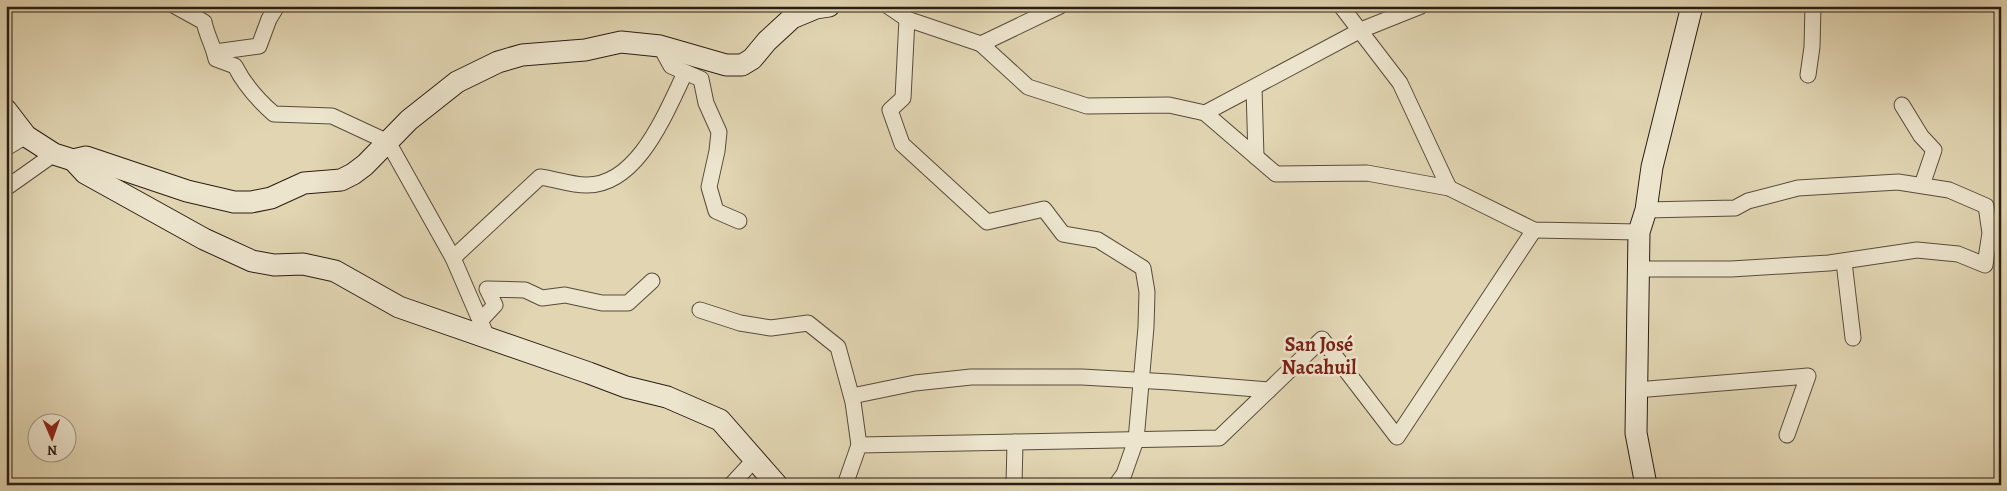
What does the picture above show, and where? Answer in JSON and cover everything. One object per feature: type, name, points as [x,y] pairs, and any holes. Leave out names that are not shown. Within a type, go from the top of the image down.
[{"type":"street","points":[[175,6],[204,22],[216,59],[235,66],[256,99],[274,114],[332,116],[388,142],[453,258],[484,329]]},
{"type":"street","points":[[235,66],[259,46],[268,20],[277,6]]},
{"type":"street","points":[[6,188],[63,157],[86,157],[187,191],[234,202],[251,202],[271,198],[304,183],[341,180],[353,174],[365,165],[410,120],[456,82],[498,62],[522,55],[585,50],[620,42],[660,46],[726,65],[742,65],[752,59],[767,41],[792,18],[816,8],[829,6]]},
{"type":"street","points":[[888,6],[907,19],[981,44],[1028,87],[1087,106],[1169,104],[1205,113],[1276,174],[1367,173],[1449,188],[1534,230],[1639,232]]},
{"type":"street","points":[[981,44],[1060,6]]},
{"type":"street","points":[[1341,6],[1400,83],[1449,188]]},
{"type":"street","points":[[1205,113],[1361,30],[1421,6]]},
{"type":"street","points":[[1646,485],[1636,433],[1639,232],[1646,210],[1652,167],[1692,6]]},
{"type":"street","points":[[1808,76],[1813,6]]},
{"type":"street","points":[[907,19],[903,98],[890,110],[902,144],[987,222],[1044,209],[1063,234],[1098,240],[1143,268],[1147,292],[1142,380],[1136,440],[1124,474],[1116,485]]},
{"type":"street","points":[[214,52],[259,46]]},
{"type":"street","points":[[660,46],[671,66],[701,79],[706,103],[719,132],[709,187],[716,211],[739,221]]},
{"type":"street","points":[[453,258],[540,177],[586,185],[608,181],[628,168],[656,132],[685,73]]},
{"type":"street","points":[[1254,88],[1256,157]]},
{"type":"street","points":[[1902,105],[1921,136],[1934,150],[1922,185]]},
{"type":"street","points":[[6,110],[26,136],[63,157],[85,173],[204,239],[252,261],[274,265],[304,264],[335,271],[400,307],[484,329],[626,388],[666,397],[720,420],[777,485]]},
{"type":"street","points":[[6,148],[26,136]]},
{"type":"street","points":[[1639,270],[1731,269],[1844,262],[1917,250],[1958,254],[1984,265],[1990,233],[1986,206],[1949,190],[1898,182],[1798,188],[1748,200],[1735,208],[1646,210]]},
{"type":"street","points":[[859,445],[1219,438],[1322,339],[1398,437],[1534,230]]},
{"type":"street","points":[[1844,262],[1853,338]]},
{"type":"street","points":[[484,329],[494,305],[487,289],[525,290],[542,298],[565,295],[602,303],[628,303],[652,281]]},
{"type":"street","points":[[700,310],[740,323],[771,328],[808,322],[838,347],[852,396],[859,445],[845,485]]},
{"type":"street","points":[[1636,390],[1808,376],[1787,435]]},
{"type":"street","points":[[852,396],[915,382],[971,377],[1082,377],[1269,390]]},
{"type":"street","points":[[1014,485],[1015,442]]},
{"type":"street","points":[[731,485],[755,459]]},
{"type":"district","name":"San José Nacahuil","points":[[1319,356]]}]
